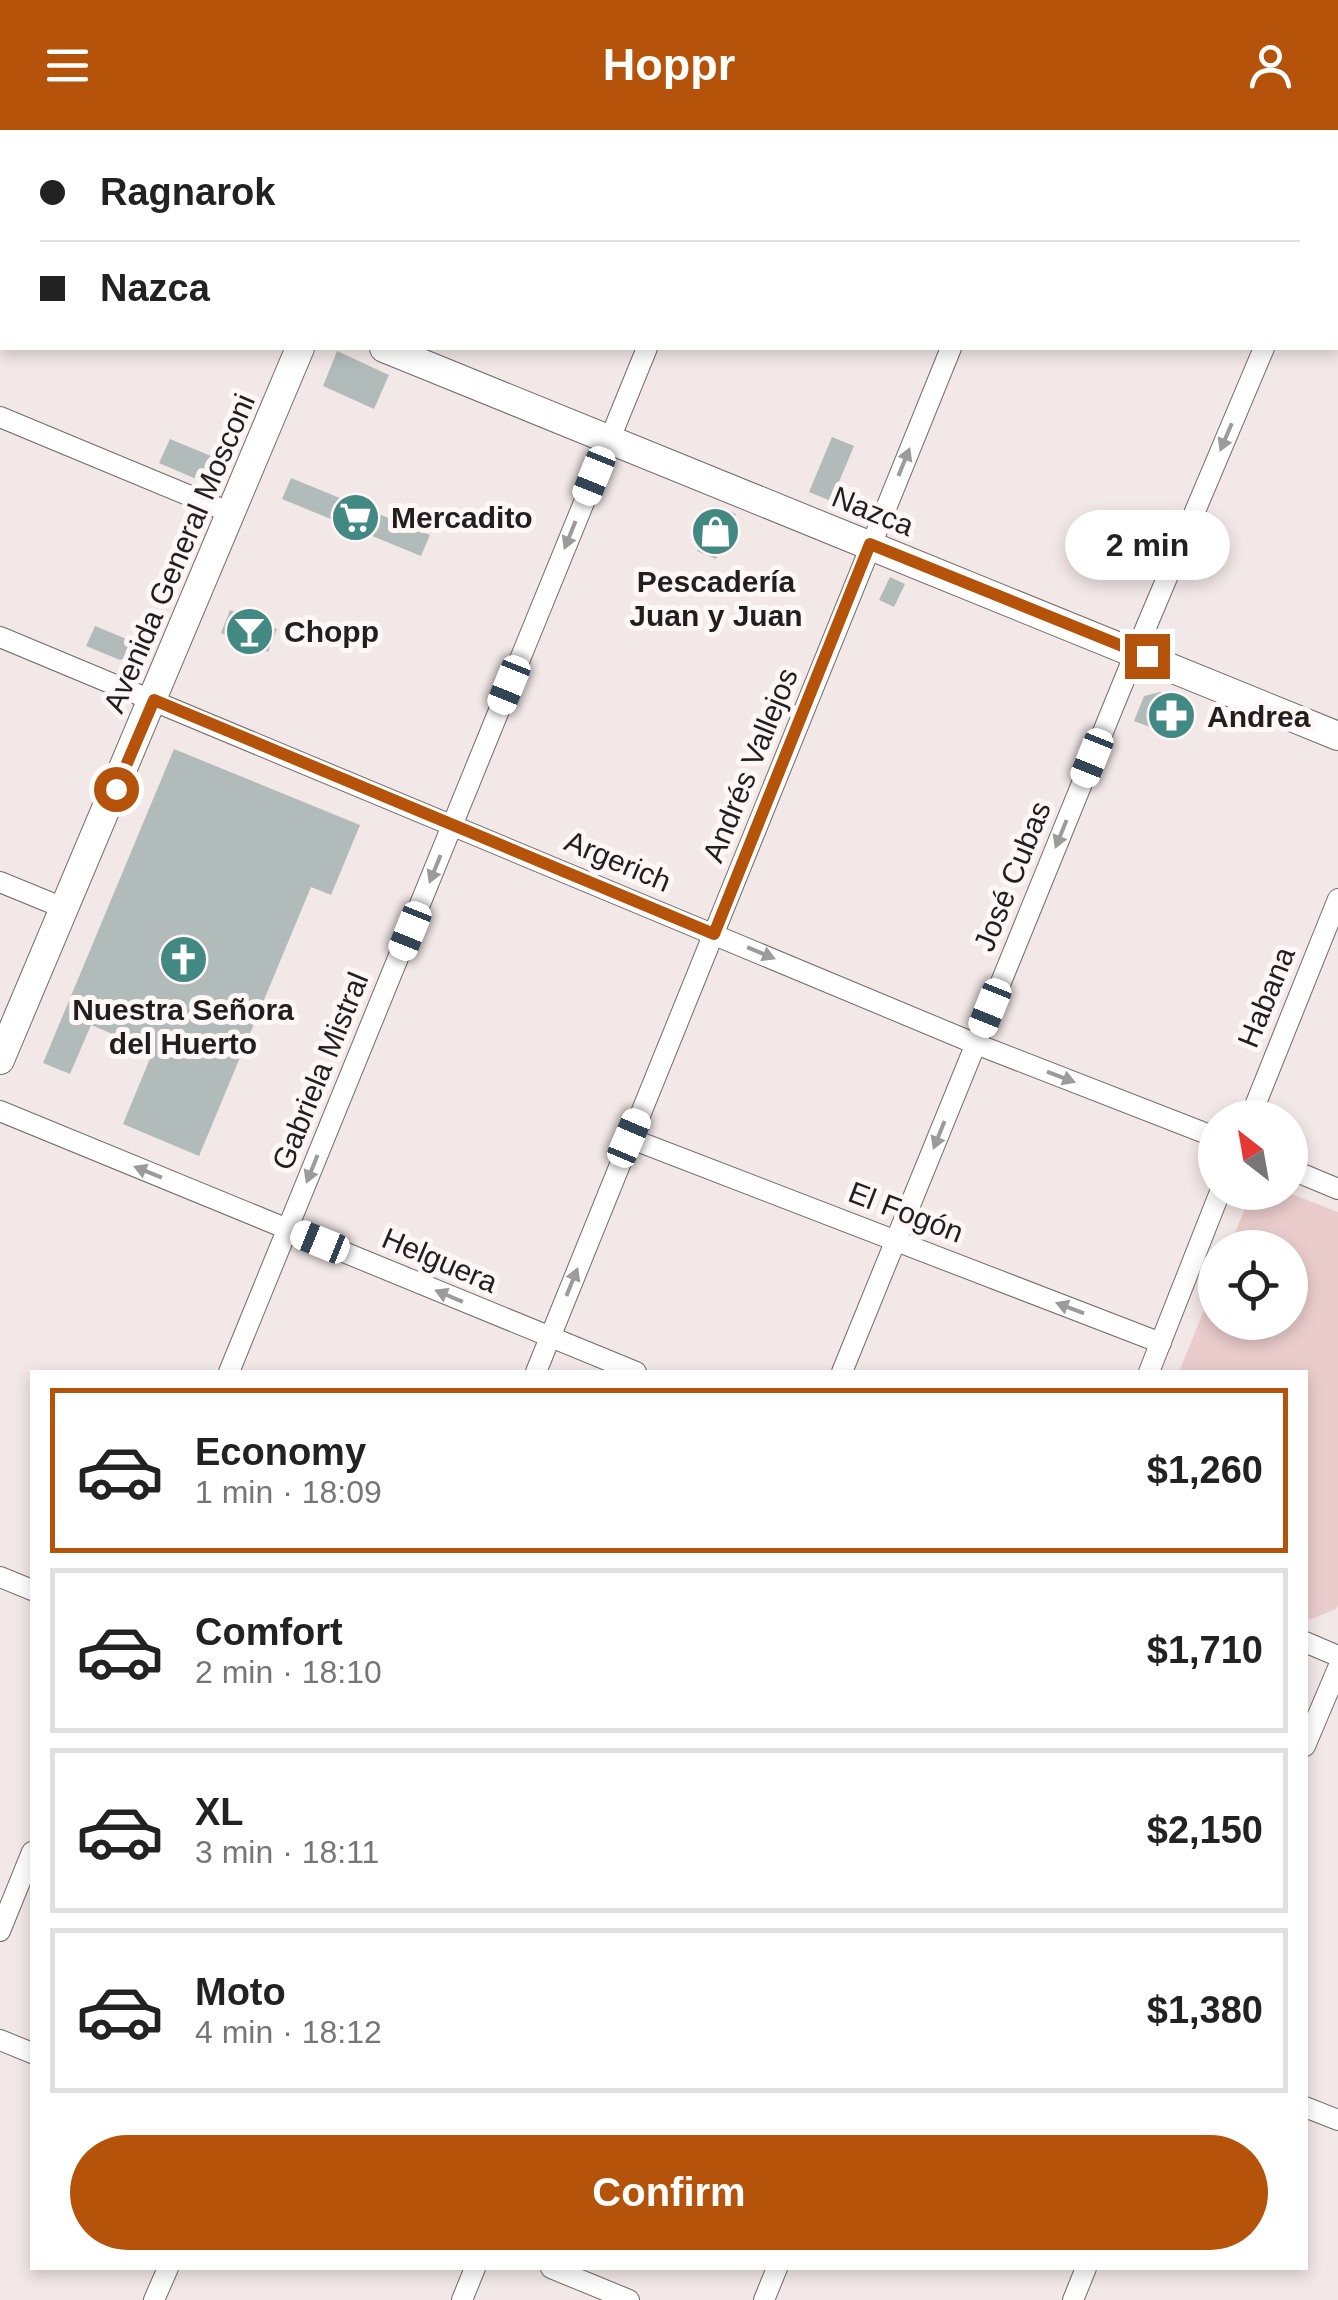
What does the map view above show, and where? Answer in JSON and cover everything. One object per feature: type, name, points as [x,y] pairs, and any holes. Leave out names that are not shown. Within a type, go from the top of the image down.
[{"type":"street","name":"Avenida General Mosconi","points":[[0,1060],[299,350]]},
{"type":"street","name":"Nazca","points":[[389,350],[1136,650],[1338,736]]},
{"type":"street","name":"Gabriela Mistral","points":[[230,1370],[645,350]]},
{"type":"street","name":"Andrés Vallejos","points":[[537,1370],[950,350]]},
{"type":"street","name":"José Cubas","points":[[843,1370],[1136,650],[1263,350]]},
{"type":"street","points":[[0,417],[231,513]]},
{"type":"street","name":"Argerich","points":[[0,637],[976,1044],[1198,1130]]},
{"type":"street","points":[[0,882],[66,909]]},
{"type":"street","name":"Habana","points":[[1257,1100],[1338,899]]},
{"type":"street","name":"Helguera","points":[[0,1111],[631,1370]]},
{"type":"street","name":"El Fogón","points":[[629,1138],[1161,1343]]},
{"type":"street","points":[[1308,1176],[1338,1189]]},
{"type":"street","points":[[1149,1370],[1213,1210]]},
{"type":"street","points":[[0,1577],[30,1589]]},
{"type":"street","points":[[1308,1643],[1338,1656]]},
{"type":"street","points":[[1308,1739],[1338,1668]]},
{"type":"street","points":[[0,1930],[30,1857]]},
{"type":"street","points":[[0,2040],[30,2052]]},
{"type":"street","points":[[1308,2108],[1338,2120]]},
{"type":"street","points":[[154,2300],[167,2270]]},
{"type":"street","points":[[462,2300],[474,2270]]},
{"type":"street","points":[[556,2270],[628,2300]]},
{"type":"street","points":[[764,2300],[777,2270]]},
{"type":"street","points":[[1073,2300],[1085,2270]]},
{"type":"shaded area","points":[[1308,1200],[1338,1212],[1338,1604],[1336,1609],[1311,1619],[1308,1370],[1180,1370],[1198,1325],[1198,1340],[1308,1340],[1308,1230],[1236,1230],[1244,1210],[1308,1210]]},
{"type":"building","points":[[337,351],[389,375],[374,409],[323,386]]},
{"type":"building","points":[[832,437],[854,446],[831,501],[809,492]]},
{"type":"building","points":[[170,439],[216,458],[208,476],[194,478],[159,463]]},
{"type":"building","name":"Mercadito","points":[[291,478],[430,535],[421,556],[282,499]]},
{"type":"building","name":"Pescadería Juan y Juan","points":[[717,506],[736,514],[716,559],[697,551]]},
{"type":"building","points":[[890,577],[905,584],[894,607],[879,600]]},
{"type":"building","name":"Chopp","points":[[230,610],[277,629],[268,652],[221,633]]},
{"type":"building","points":[[95,626],[136,643],[129,657],[120,660],[86,646]]},
{"type":"building","points":[[1160,692],[1188,703],[1174,736],[1134,721],[1144,696]]},
{"type":"building","name":"Nuestra Señora del Huerto","points":[[174,749],[360,825],[331,895],[311,887],[199,1156],[123,1124],[153,1051],[91,1025],[70,1074],[43,1063]]},
{"type":"place","name":"Mercadito","points":[[356,517]]},
{"type":"place","name":"Pescadería Juan y Juan","points":[[716,532]]},
{"type":"place","name":"Chopp","points":[[249,631]]},
{"type":"place","name":"Andrea","points":[[1172,716]]},
{"type":"place","name":"Nuestra Señora del Huerto","points":[[183,960]]},
{"type":"route","points":[[116,789],[154,700],[714,934],[870,544],[1147,656]]}]
